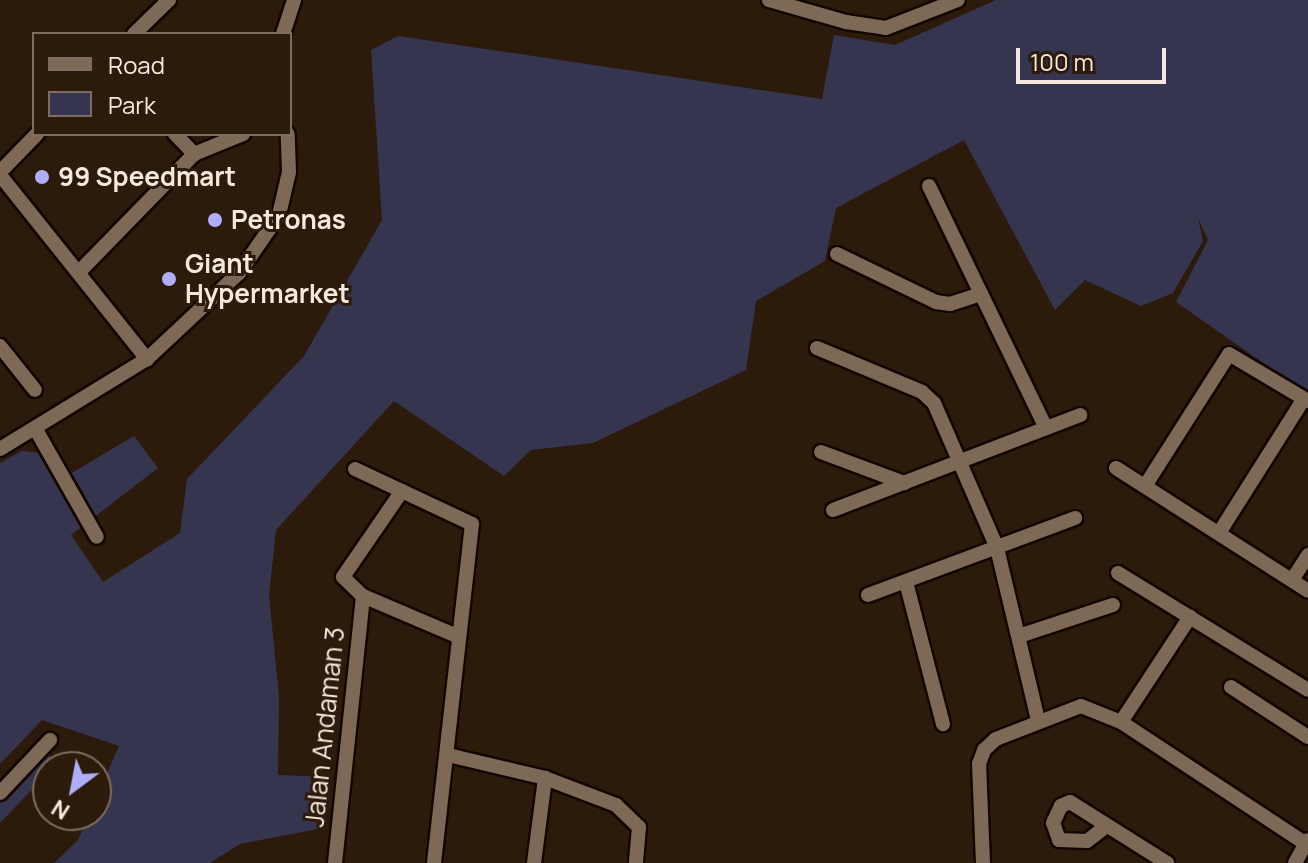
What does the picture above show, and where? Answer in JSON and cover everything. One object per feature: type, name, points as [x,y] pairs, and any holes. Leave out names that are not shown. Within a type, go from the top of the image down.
[{"type":"street","points":[[136,32],[169,0]]},
{"type":"street","points":[[284,32],[294,0]]},
{"type":"street","points":[[769,0],[846,22],[886,28],[958,0]]},
{"type":"street","points":[[35,136],[0,174],[147,359]]},
{"type":"street","points":[[177,136],[194,154]]},
{"type":"street","points":[[79,272],[194,154],[238,136]]},
{"type":"street","points":[[0,449],[147,359],[219,293],[269,233],[285,192],[288,136]]},
{"type":"street","points":[[929,186],[1046,428]]},
{"type":"street","points":[[837,254],[936,302],[950,304],[981,294]]},
{"type":"street","points":[[0,346],[35,390]]},
{"type":"street","points":[[817,348],[922,392],[934,403],[962,461],[997,548],[1038,720]]},
{"type":"street","points":[[1145,486],[1229,354],[1306,401],[1219,533]]},
{"type":"street","points":[[833,510],[1080,415]]},
{"type":"street","points":[[35,428],[97,537]]},
{"type":"street","points":[[821,452],[904,483]]},
{"type":"street","points":[[1116,468],[1308,591]]},
{"type":"street","points":[[355,469],[472,524],[434,863]]},
{"type":"street","points":[[402,491],[344,572],[346,581],[363,596],[459,637]]},
{"type":"street","points":[[868,595],[1075,518]]},
{"type":"street","points":[[1292,580],[1308,555]]},
{"type":"street","points":[[1118,573],[1308,690]]},
{"type":"street","points":[[906,582],[943,724]]},
{"type":"street","name":"Jalan Andaman 3","points":[[335,863],[363,596]]},
{"type":"street","points":[[1019,636],[1113,605]]},
{"type":"street","points":[[1121,722],[1190,617]]},
{"type":"street","points":[[1231,687],[1308,737]]},
{"type":"street","points":[[983,863],[979,764],[996,739],[1038,720],[1081,706],[1121,722],[1307,842],[1295,863]]},
{"type":"street","points":[[0,793],[50,740]]},
{"type":"street","points":[[448,755],[545,778],[630,814],[639,827],[636,863]]},
{"type":"street","points":[[534,863],[545,778]]},
{"type":"street","points":[[1105,827],[1167,863]]},
{"type":"green space","points":[[996,0],[1308,0],[1308,394],[1176,302],[1208,240],[1198,218],[1203,241],[1173,293],[1141,306],[1085,280],[1055,310],[964,140],[836,208],[825,261],[756,301],[746,370],[593,443],[531,450],[504,476],[394,401],[276,530],[269,596],[279,697],[278,775],[332,777],[323,828],[240,844],[210,863],[54,863],[78,840],[82,831],[112,831],[112,762],[119,746],[42,720],[0,764],[0,463],[22,451],[60,455],[70,474],[134,436],[158,468],[71,535],[103,582],[180,533],[187,479],[304,356],[382,220],[371,50],[398,36],[822,99],[834,35],[895,45]]},
{"type":"green space","points":[[32,769],[32,789],[0,823],[0,800]]},
{"type":"place","name":"99 Speedmart","points":[[42,177]]},
{"type":"place","name":"Petronas","points":[[215,220]]},
{"type":"place","name":"Giant Hypermarket","points":[[169,279]]}]
